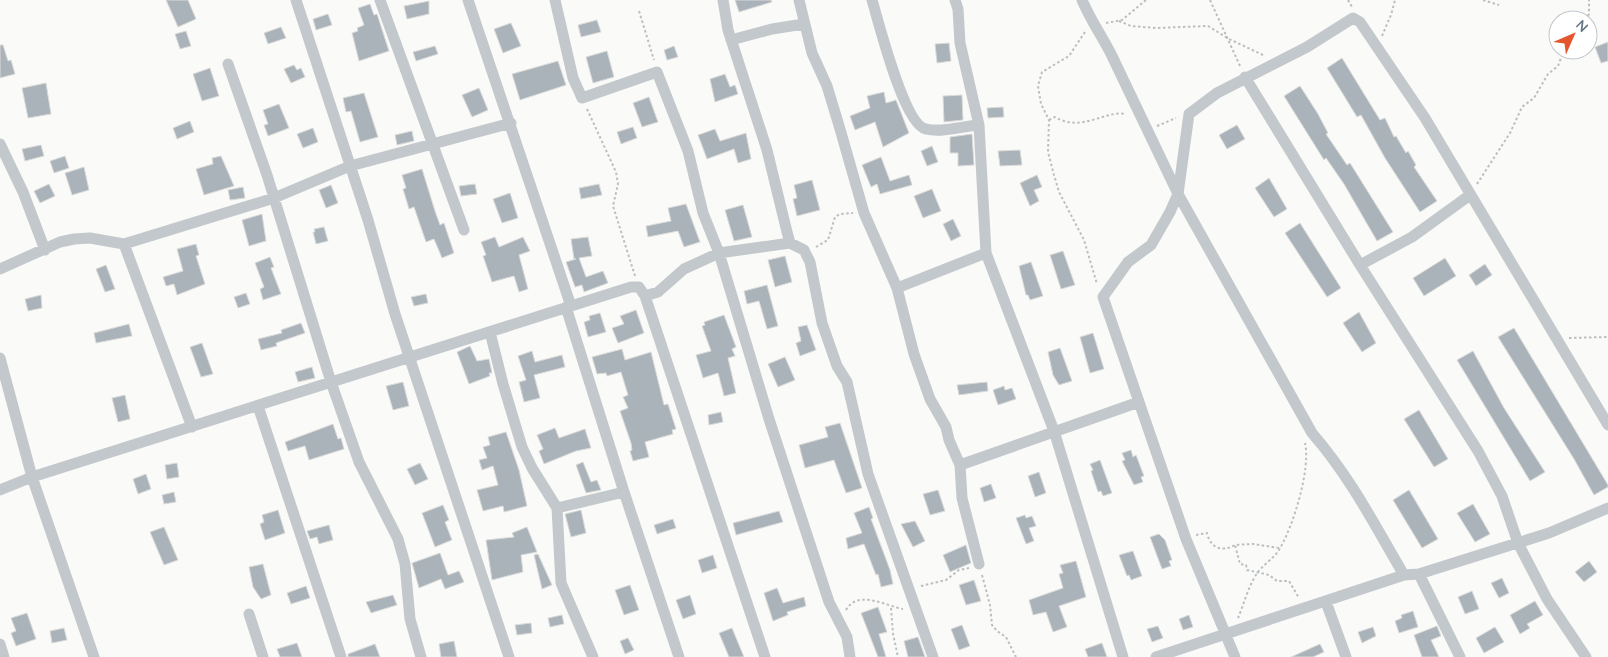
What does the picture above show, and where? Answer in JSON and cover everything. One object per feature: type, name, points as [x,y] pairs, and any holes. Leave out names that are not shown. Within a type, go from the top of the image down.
[{"type":"street","points":[[296,0],[410,357],[509,657]]},
{"type":"street","points":[[380,0],[464,230]]},
{"type":"street","points":[[468,0],[511,123],[624,492],[679,657]]},
{"type":"street","points":[[556,0],[573,78],[582,98],[657,72],[688,150],[703,212],[719,253],[829,602],[847,637],[850,657]]},
{"type":"street","points":[[723,0],[732,40],[767,150],[790,243]]},
{"type":"street","points":[[799,0],[812,53],[827,86],[864,213],[897,288],[914,354],[932,404],[946,427],[949,440],[960,465],[962,498],[978,561]]},
{"type":"street","points":[[872,0],[899,91],[916,124],[924,129],[937,130],[979,125]]},
{"type":"street","points":[[955,0],[958,9],[960,43],[979,125],[986,253],[1054,430],[1123,657]]},
{"type":"street","points":[[1082,0],[1092,24],[1104,39],[1178,194],[1312,433],[1358,493],[1404,575]]},
{"type":"street","points":[[1235,657],[1228,633],[1186,539],[1103,297],[1128,262],[1151,245],[1170,212],[1178,194],[1189,114],[1217,93],[1245,77],[1307,47],[1353,18],[1360,22],[1425,118],[1608,425]]},
{"type":"street","points":[[732,40],[772,29],[804,24]]},
{"type":"street","points":[[228,64],[274,198],[331,382],[359,462],[398,539],[406,564],[410,619],[421,657]]},
{"type":"street","points":[[1245,77],[1360,265],[1478,452],[1502,496],[1518,543],[1547,598],[1586,657]]},
{"type":"street","points":[[0,269],[74,239],[90,238],[124,244],[274,198],[350,166],[511,123]]},
{"type":"street","points":[[0,144],[23,192],[45,250]]},
{"type":"street","points":[[1360,265],[1412,237],[1470,195]]},
{"type":"street","points":[[0,490],[32,477],[631,287],[642,292],[658,292],[684,269],[719,253],[790,243],[804,250],[817,290],[828,341],[837,366],[847,382],[868,474],[934,657]]},
{"type":"street","points":[[124,244],[192,427]]},
{"type":"street","points":[[897,288],[986,253]]},
{"type":"street","points":[[642,292],[765,657]]},
{"type":"street","points":[[490,332],[522,447],[532,468],[557,508],[561,583],[593,657]]},
{"type":"street","points":[[0,358],[32,477],[94,657]]},
{"type":"street","points":[[960,465],[1054,430],[1139,402]]},
{"type":"street","points":[[258,406],[342,657]]},
{"type":"street","points":[[557,508],[624,492]]},
{"type":"street","points":[[1156,657],[1404,575],[1419,574],[1518,543],[1572,525],[1608,508]]},
{"type":"street","points":[[1419,574],[1460,657]]},
{"type":"street","points":[[1326,602],[1346,657]]},
{"type":"street","points":[[248,614],[264,657]]},
{"type":"street","points":[[0,644],[4,657]]},
{"type":"path","points":[[1210,0],[1245,77]]},
{"type":"path","points":[[1377,47],[1391,15],[1395,0]]},
{"type":"path","points":[[1483,0],[1498,5],[1497,0]]},
{"type":"path","points":[[639,11],[657,72]]},
{"type":"path","points":[[1118,21],[1131,26],[1156,28],[1208,26],[1228,39],[1277,61]]},
{"type":"path","points":[[1470,195],[1510,133],[1522,107],[1534,98],[1548,74],[1558,66],[1560,60]]},
{"type":"path","points":[[1042,72],[1038,86],[1041,104],[1049,120],[1048,152],[1054,175],[1060,192],[1084,240],[1094,276],[1103,297]]},
{"type":"path","points":[[582,98],[616,172],[618,184],[613,206],[642,292]]},
{"type":"path","points":[[1049,120],[1055,117],[1063,122],[1073,123],[1095,120],[1120,113],[1143,118]]},
{"type":"path","points":[[1149,131],[1160,124],[1189,114]]},
{"type":"path","points":[[804,250],[828,240],[832,221],[840,214],[864,213]]},
{"type":"path","points":[[1557,337],[1608,337]]},
{"type":"path","points":[[1228,633],[1258,572],[1271,561],[1280,548],[1298,505],[1306,465],[1304,441]]},
{"type":"path","points":[[1186,539],[1202,532],[1207,532],[1212,545],[1217,548],[1224,549],[1253,544],[1280,548]]},
{"type":"path","points":[[1235,546],[1240,564],[1246,565],[1247,570],[1268,575],[1277,581],[1289,581],[1305,609]]},
{"type":"path","points":[[910,589],[946,580],[959,570],[976,564],[978,561],[990,605],[992,624],[997,632],[1006,637],[1016,657]]},
{"type":"path","points":[[840,621],[849,605],[859,600],[874,599],[891,607],[917,611]]},
{"type":"path","points":[[891,607],[893,634],[898,657]]},
{"type":"building","points":[[166,0],[188,0],[196,19],[178,27]]},
{"type":"building","points":[[735,0],[771,0],[772,2],[739,12]]},
{"type":"building","points":[[429,1],[429,14],[407,19],[404,6]]},
{"type":"building","points":[[370,4],[374,15],[377,14],[389,51],[359,61],[352,33],[358,31],[357,28],[364,25],[358,8]]},
{"type":"building","points":[[328,14],[332,25],[316,30],[313,19]]},
{"type":"building","points":[[597,20],[601,32],[581,37],[578,25]]},
{"type":"building","points":[[511,23],[521,46],[503,53],[494,29]]},
{"type":"building","points":[[281,27],[286,38],[268,44],[264,33]]},
{"type":"building","points":[[186,31],[191,46],[180,49],[175,34]]},
{"type":"building","points":[[1608,42],[1608,61],[1601,63],[1598,55],[1598,46]]},
{"type":"building","points":[[949,43],[951,61],[937,63],[935,44]]},
{"type":"building","points":[[0,45],[3,45],[8,61],[11,60],[15,74],[0,78]]},
{"type":"building","points":[[435,46],[438,54],[416,61],[413,52]]},
{"type":"building","points":[[674,46],[678,57],[667,60],[664,50]]},
{"type":"building","points":[[607,51],[614,77],[593,83],[586,57]]},
{"type":"building","points":[[1342,58],[1380,120],[1385,118],[1394,137],[1396,136],[1406,153],[1408,151],[1416,165],[1414,167],[1437,201],[1420,212],[1385,158],[1361,115],[1357,117],[1327,68]]},
{"type":"building","points":[[558,61],[566,85],[520,100],[512,74]]},
{"type":"building","points":[[294,65],[297,70],[301,68],[305,77],[291,83],[284,69]]},
{"type":"building","points":[[210,68],[219,96],[202,101],[193,74]]},
{"type":"building","points":[[725,74],[730,87],[735,85],[738,94],[715,102],[710,79]]},
{"type":"building","points":[[46,83],[51,114],[28,118],[22,88]]},
{"type":"building","points":[[1300,86],[1318,114],[1328,133],[1326,134],[1347,165],[1350,163],[1393,232],[1377,241],[1344,184],[1326,158],[1324,160],[1284,96]]},
{"type":"building","points":[[479,88],[488,110],[472,117],[462,95]]},
{"type":"building","points":[[884,92],[886,103],[896,100],[909,133],[883,147],[875,122],[855,130],[850,116],[870,108],[867,96]]},
{"type":"building","points":[[364,93],[378,137],[360,142],[351,111],[346,112],[343,98]]},
{"type":"building","points":[[962,95],[963,120],[944,122],[943,96]]},
{"type":"building","points":[[649,97],[658,122],[642,127],[633,103]]},
{"type":"building","points":[[279,104],[289,128],[268,136],[264,125],[268,124],[263,110]]},
{"type":"building","points":[[1003,107],[1004,117],[988,118],[987,108]]},
{"type":"building","points":[[190,121],[194,132],[177,139],[173,128]]},
{"type":"building","points":[[1237,125],[1245,139],[1227,149],[1219,135]]},
{"type":"building","points":[[633,127],[637,138],[621,144],[617,132]]},
{"type":"building","points":[[313,128],[318,142],[303,148],[297,134]]},
{"type":"building","points":[[715,129],[720,141],[746,133],[751,159],[738,163],[734,149],[707,159],[698,135]]},
{"type":"building","points":[[412,131],[414,141],[397,145],[395,135]]},
{"type":"building","points":[[972,134],[974,165],[958,166],[958,153],[950,153],[950,137]]},
{"type":"building","points":[[41,145],[44,156],[25,161],[22,149]]},
{"type":"building","points":[[932,146],[938,162],[927,166],[921,151]]},
{"type":"building","points":[[1020,150],[1022,165],[1000,166],[998,151]]},
{"type":"building","points":[[65,156],[69,168],[54,173],[50,161]]},
{"type":"building","points":[[221,156],[234,186],[204,195],[196,169],[213,164],[212,158]]},
{"type":"building","points":[[881,157],[890,181],[909,175],[912,185],[880,194],[877,184],[871,187],[862,165]]},
{"type":"building","points":[[84,167],[89,190],[72,195],[65,173]]},
{"type":"building","points":[[422,169],[440,225],[444,223],[454,253],[442,258],[434,239],[426,242],[414,207],[409,209],[403,189],[406,188],[402,175]]},
{"type":"building","points":[[1037,175],[1042,187],[1034,190],[1039,201],[1030,206],[1020,183]]},
{"type":"building","points":[[1269,178],[1287,209],[1274,217],[1255,188]]},
{"type":"building","points":[[812,180],[820,210],[797,216],[793,199],[797,198],[794,185]]},
{"type":"building","points":[[49,184],[55,196],[40,203],[34,191]]},
{"type":"building","points":[[475,184],[477,194],[461,196],[459,186]]},
{"type":"building","points":[[599,184],[602,195],[581,199],[579,188]]},
{"type":"building","points":[[331,185],[338,203],[326,208],[319,190]]},
{"type":"building","points":[[243,187],[245,198],[230,200],[228,190]]},
{"type":"building","points":[[932,189],[941,211],[923,218],[914,196]]},
{"type":"building","points":[[510,193],[518,218],[502,223],[493,199]]},
{"type":"building","points":[[686,204],[700,242],[684,247],[678,231],[648,237],[646,226],[671,221],[668,208]]},
{"type":"building","points":[[743,205],[752,237],[734,241],[725,210]]},
{"type":"building","points":[[262,214],[266,241],[249,246],[242,220]]},
{"type":"building","points":[[953,219],[961,236],[951,241],[943,224]]},
{"type":"building","points":[[1300,223],[1341,288],[1327,297],[1285,233]]},
{"type":"building","points":[[324,227],[328,241],[316,244],[314,229]]},
{"type":"building","points":[[495,237],[499,247],[523,237],[530,251],[519,255],[528,289],[519,292],[514,276],[492,282],[483,256],[486,255],[481,242]]},
{"type":"building","points":[[588,237],[592,256],[579,258],[586,277],[603,271],[608,283],[584,292],[582,285],[575,287],[566,262],[576,259],[574,259],[571,239]]},
{"type":"building","points":[[196,244],[199,255],[196,256],[205,284],[177,295],[174,284],[166,286],[163,277],[183,271],[177,249]]},
{"type":"building","points":[[1063,251],[1075,285],[1061,289],[1050,255]]},
{"type":"building","points":[[785,256],[792,282],[775,287],[768,260]]},
{"type":"building","points":[[270,257],[274,267],[271,268],[281,294],[263,300],[260,289],[264,287],[255,263]]},
{"type":"building","points":[[1445,258],[1456,276],[1424,296],[1413,278]]},
{"type":"building","points":[[1031,262],[1043,296],[1030,300],[1028,295],[1026,295],[1019,266]]},
{"type":"building","points":[[1485,264],[1492,275],[1476,286],[1469,275]]},
{"type":"building","points":[[106,265],[115,289],[105,292],[96,269]]},
{"type":"building","points":[[767,285],[778,326],[767,329],[759,301],[747,304],[744,291]]},
{"type":"building","points":[[246,293],[250,304],[238,308],[234,297]]},
{"type":"building","points":[[426,294],[428,303],[414,306],[411,297]]},
{"type":"building","points":[[41,295],[42,308],[28,311],[25,299]]},
{"type":"building","points":[[636,310],[644,333],[618,343],[612,328],[624,324],[620,316]]},
{"type":"building","points":[[1359,312],[1376,343],[1362,352],[1343,323]]},
{"type":"building","points":[[600,313],[606,332],[588,337],[584,322],[590,320],[589,316]]},
{"type":"building","points":[[724,315],[736,347],[732,349],[735,356],[728,358],[736,393],[724,396],[718,373],[703,378],[696,355],[711,351],[702,326],[705,325],[704,322]]},
{"type":"building","points":[[301,323],[305,333],[276,343],[277,346],[261,350],[258,339],[282,333],[281,330]]},
{"type":"building","points":[[129,324],[132,336],[96,343],[94,333]]},
{"type":"building","points":[[807,325],[816,350],[800,356],[796,343],[801,341],[798,327]]},
{"type":"building","points":[[1514,328],[1608,485],[1608,487],[1594,495],[1574,459],[1498,337]]},
{"type":"building","points":[[1093,333],[1104,369],[1090,373],[1080,337]]},
{"type":"building","points":[[202,343],[213,374],[201,377],[190,347]]},
{"type":"building","points":[[470,346],[477,361],[489,359],[492,373],[489,373],[490,376],[469,384],[457,352]]},
{"type":"building","points":[[1060,348],[1072,381],[1059,385],[1053,375],[1048,352]]},
{"type":"building","points":[[622,349],[625,360],[651,352],[664,405],[668,404],[676,429],[672,430],[673,434],[645,442],[649,457],[633,461],[630,451],[632,450],[631,443],[620,411],[628,408],[623,397],[628,395],[621,372],[607,376],[606,373],[597,374],[592,357]]},
{"type":"building","points":[[532,351],[535,362],[562,355],[565,367],[534,375],[540,398],[524,402],[519,382],[526,380],[518,356]]},
{"type":"building","points":[[1473,351],[1504,408],[1545,472],[1530,481],[1457,360]]},
{"type":"building","points":[[785,357],[795,380],[778,387],[768,364]]},
{"type":"building","points":[[312,367],[315,378],[298,382],[295,372]]},
{"type":"building","points":[[403,382],[409,406],[393,410],[386,386]]},
{"type":"building","points":[[987,382],[988,391],[959,395],[957,385]]},
{"type":"building","points":[[1004,386],[1005,390],[1012,388],[1016,399],[998,405],[993,390]]},
{"type":"building","points":[[125,395],[130,419],[118,422],[112,398]]},
{"type":"building","points":[[1419,410],[1448,459],[1434,467],[1404,419]]},
{"type":"building","points":[[721,412],[723,422],[709,425],[708,415]]},
{"type":"building","points":[[840,423],[862,488],[846,493],[834,460],[805,468],[799,445],[828,437],[825,427]]},
{"type":"building","points":[[333,424],[338,439],[341,438],[344,449],[309,460],[305,446],[288,451],[285,442]]},
{"type":"building","points":[[555,428],[559,438],[585,429],[591,448],[576,451],[544,464],[539,451],[543,449],[537,435]]},
{"type":"building","points":[[506,432],[519,470],[527,506],[504,512],[503,506],[483,511],[477,490],[498,485],[493,466],[482,470],[479,460],[487,458],[483,447],[490,445],[488,437]]},
{"type":"building","points":[[1131,450],[1133,457],[1136,455],[1144,476],[1141,477],[1143,482],[1134,485],[1122,461],[1125,460],[1122,453]]},
{"type":"building","points":[[1100,460],[1112,493],[1103,496],[1101,491],[1098,492],[1090,464]]},
{"type":"building","points":[[583,462],[591,482],[597,480],[601,490],[586,493],[576,465]]},
{"type":"building","points":[[177,463],[179,477],[167,479],[165,465]]},
{"type":"building","points":[[420,463],[428,479],[415,485],[407,469]]},
{"type":"building","points":[[1039,472],[1046,493],[1035,497],[1028,476]]},
{"type":"building","points":[[146,474],[151,489],[138,494],[133,479]]},
{"type":"building","points":[[991,484],[996,498],[984,502],[980,488]]},
{"type":"building","points":[[938,490],[945,511],[930,515],[923,494]]},
{"type":"building","points":[[1409,490],[1438,539],[1422,548],[1393,500]]},
{"type":"building","points":[[174,492],[176,502],[164,504],[162,495]]},
{"type":"building","points":[[1473,504],[1490,534],[1475,542],[1457,513]]},
{"type":"building","points":[[443,505],[449,520],[445,522],[452,540],[435,547],[422,513]]},
{"type":"building","points":[[869,507],[873,518],[871,519],[890,570],[893,584],[881,587],[878,574],[876,575],[864,544],[848,549],[846,538],[862,533],[854,513]]},
{"type":"building","points":[[278,510],[285,533],[265,540],[260,524],[264,522],[262,515]]},
{"type":"building","points":[[581,510],[586,533],[571,537],[565,514]]},
{"type":"building","points":[[779,511],[783,522],[736,535],[733,523]]},
{"type":"building","points":[[1025,515],[1026,518],[1032,516],[1036,526],[1029,528],[1034,541],[1026,544],[1016,518]]},
{"type":"building","points":[[673,519],[676,528],[657,534],[654,525]]},
{"type":"building","points":[[915,521],[925,541],[913,547],[901,524]]},
{"type":"building","points":[[329,525],[333,540],[319,544],[317,537],[310,539],[307,531]]},
{"type":"building","points":[[164,527],[178,560],[164,565],[150,532]]},
{"type":"building","points":[[527,527],[537,552],[521,555],[523,572],[492,580],[486,540],[514,537],[512,533]]},
{"type":"building","points":[[1159,534],[1165,540],[1172,560],[1169,561],[1171,566],[1162,569],[1150,537]]},
{"type":"building","points":[[966,545],[971,563],[950,572],[943,555]]},
{"type":"building","points":[[1133,551],[1142,576],[1131,580],[1129,575],[1127,576],[1119,555]]},
{"type":"building","points":[[440,553],[448,575],[459,571],[464,582],[445,589],[441,579],[419,588],[412,563]]},
{"type":"building","points":[[538,554],[552,585],[542,589],[534,555]]},
{"type":"building","points":[[713,555],[717,568],[702,573],[698,560]]},
{"type":"building","points":[[1076,561],[1086,597],[1059,606],[1067,627],[1053,632],[1046,612],[1033,615],[1029,600],[1063,588],[1059,574],[1063,573],[1060,565]]},
{"type":"building","points":[[1589,561],[1597,572],[1584,582],[1575,572]]},
{"type":"building","points":[[263,564],[271,595],[261,599],[253,587],[249,567]]},
{"type":"building","points":[[1502,578],[1509,593],[1499,598],[1491,583]]},
{"type":"building","points":[[974,580],[981,601],[966,605],[959,585]]},
{"type":"building","points":[[630,585],[639,610],[624,615],[615,590]]},
{"type":"building","points":[[306,586],[310,598],[291,604],[287,593]]},
{"type":"building","points":[[777,588],[783,603],[804,597],[806,606],[787,612],[788,615],[773,621],[764,593]]},
{"type":"building","points":[[1472,591],[1479,609],[1465,614],[1458,597]]},
{"type":"building","points":[[393,595],[397,605],[371,613],[366,602]]},
{"type":"building","points":[[690,595],[696,614],[683,619],[676,600]]},
{"type":"building","points":[[1535,601],[1543,615],[1527,624],[1530,628],[1520,634],[1510,615]]},
{"type":"building","points":[[878,607],[887,632],[879,634],[886,657],[878,657],[861,613]]},
{"type":"building","points":[[1413,611],[1418,627],[1399,633],[1395,621],[1402,618],[1401,615]]},
{"type":"building","points":[[27,613],[36,639],[16,646],[11,633],[16,631],[11,618]]},
{"type":"building","points":[[562,615],[564,624],[550,627],[548,618]]},
{"type":"building","points":[[1189,615],[1193,627],[1183,630],[1179,619]]},
{"type":"building","points":[[531,623],[532,633],[517,635],[515,625]]},
{"type":"building","points":[[962,625],[970,646],[959,650],[951,629]]},
{"type":"building","points":[[1158,626],[1163,638],[1152,642],[1147,629]]},
{"type":"building","points":[[1437,626],[1441,636],[1431,640],[1439,657],[1422,657],[1414,635]]},
{"type":"building","points":[[1373,627],[1376,636],[1362,643],[1358,632]]},
{"type":"building","points":[[1495,627],[1504,642],[1484,653],[1476,638]]},
{"type":"building","points":[[64,628],[67,640],[52,643],[50,631]]},
{"type":"building","points":[[732,628],[744,657],[729,657],[719,633]]},
{"type":"building","points":[[918,637],[925,657],[908,657],[904,641]]},
{"type":"building","points":[[628,638],[634,650],[625,654],[620,641]]},
{"type":"building","points":[[454,641],[457,657],[441,657],[439,644]]},
{"type":"building","points":[[297,643],[302,657],[280,657],[277,649]]},
{"type":"building","points":[[1102,643],[1107,657],[1088,657],[1085,649]]},
{"type":"building","points":[[375,644],[380,657],[348,657],[348,654]]},
{"type":"building","points":[[1320,644],[1324,652],[1313,657],[1291,657]]}]
